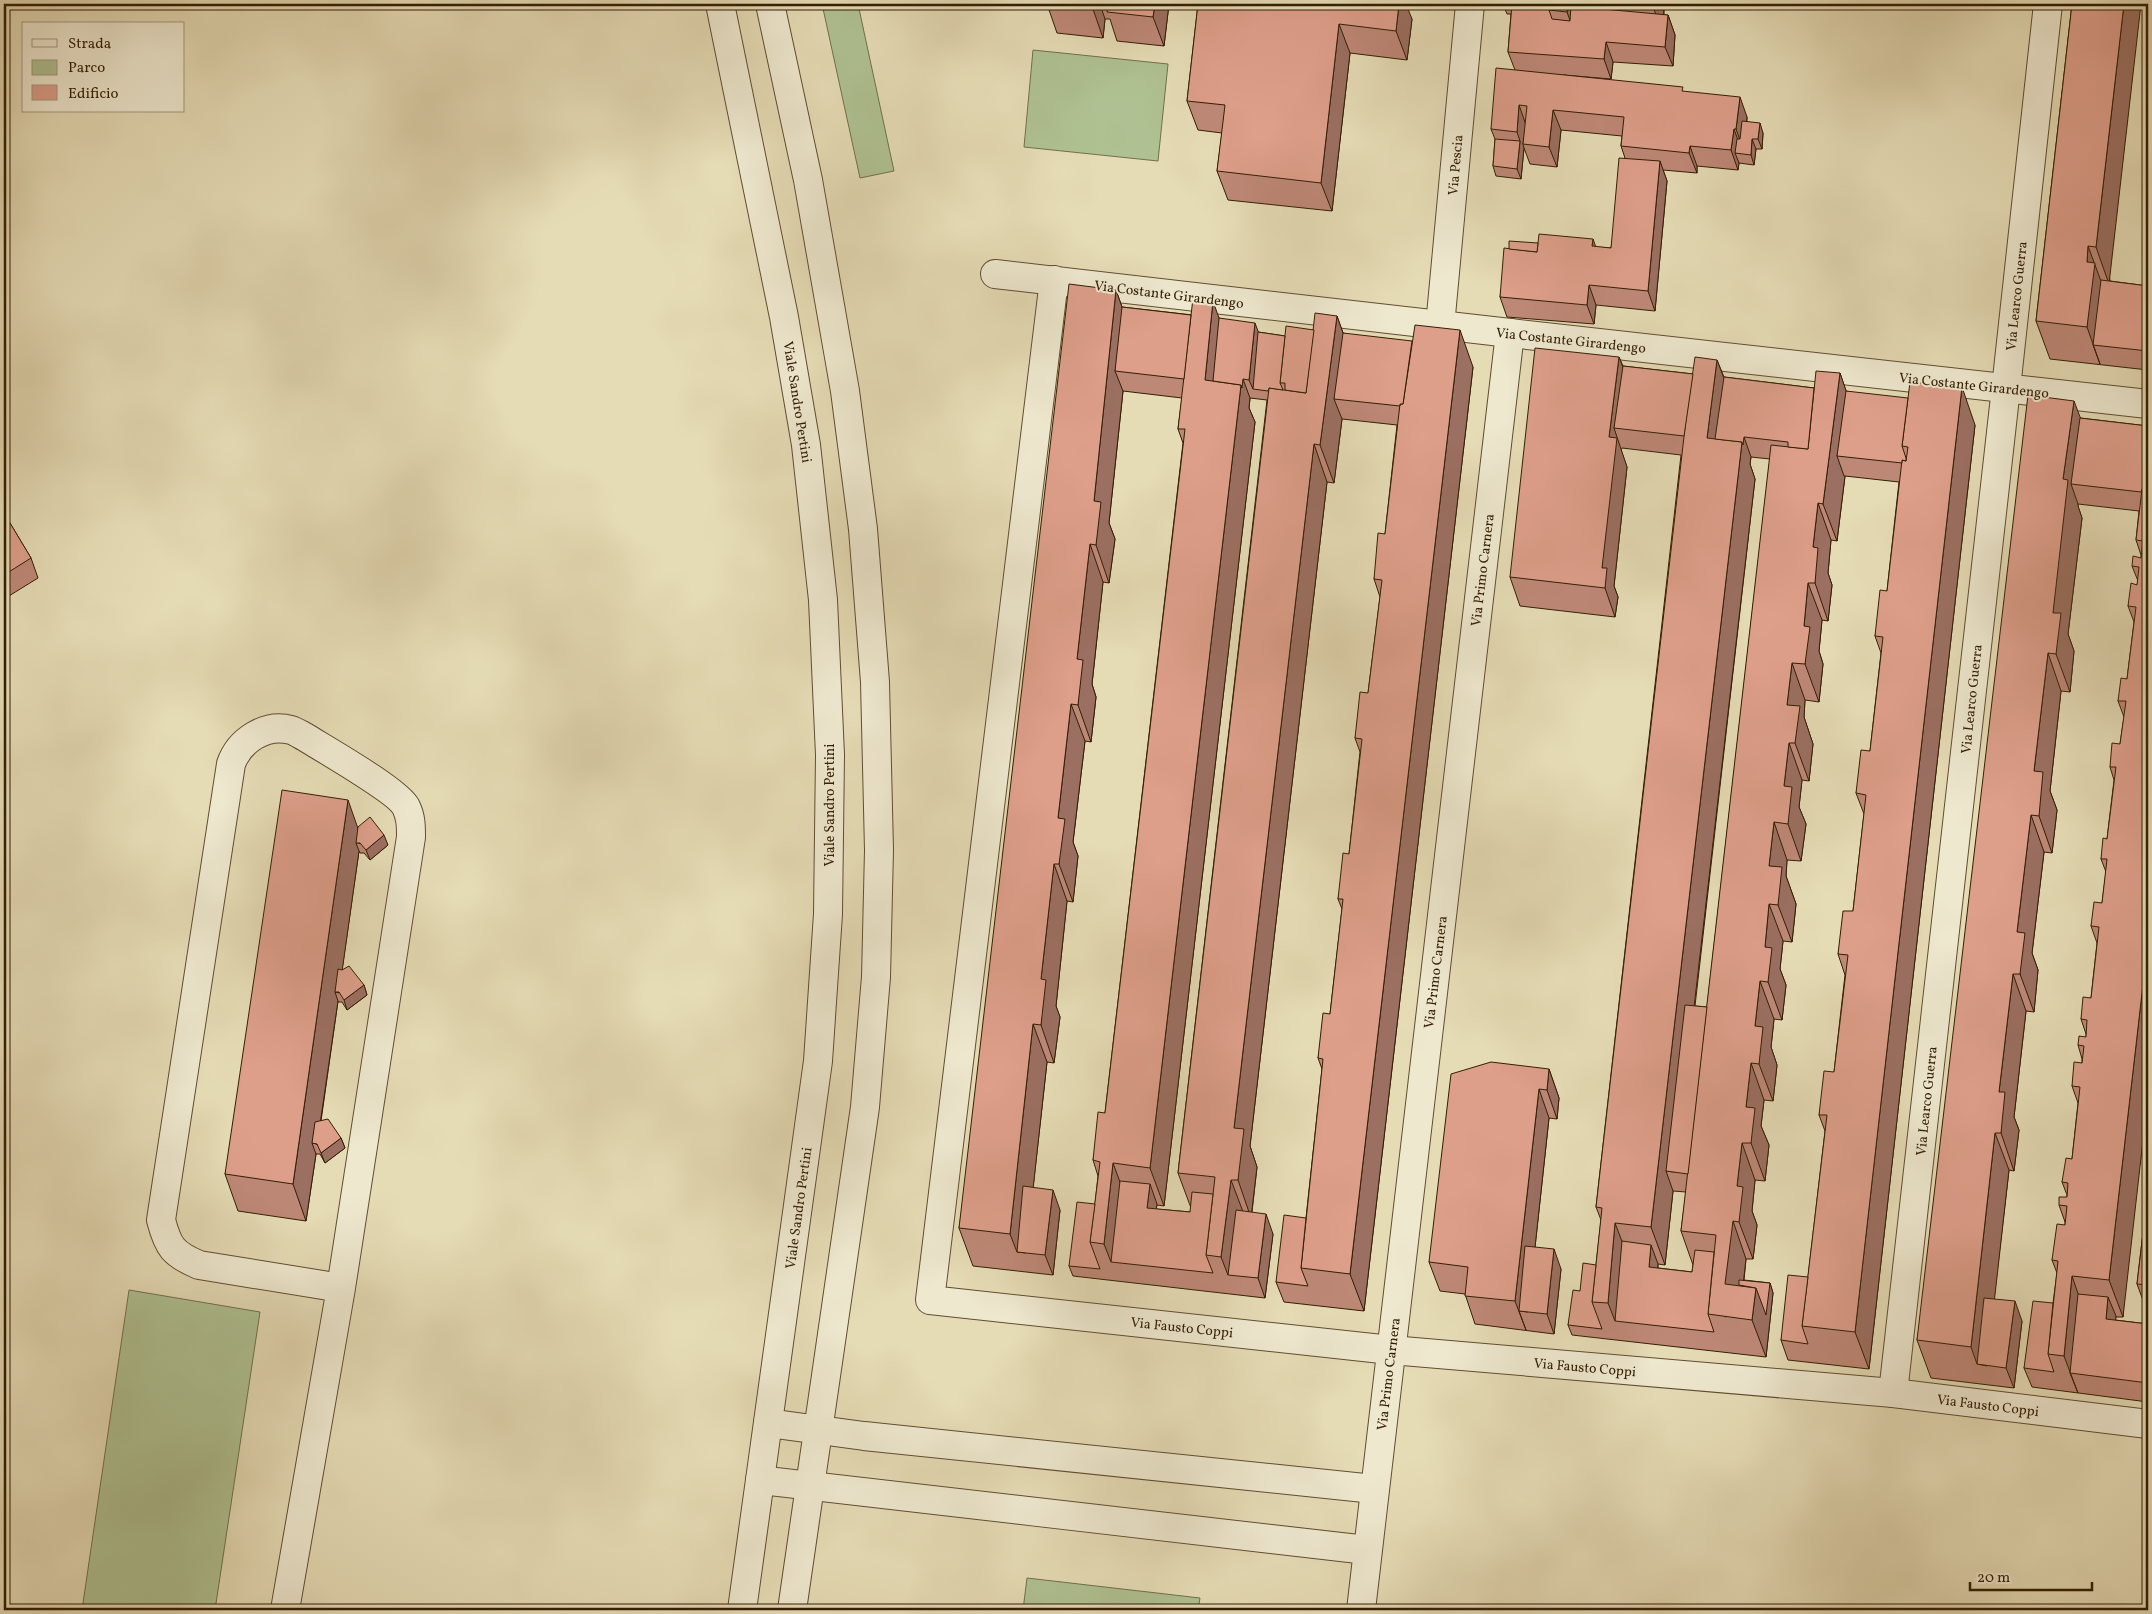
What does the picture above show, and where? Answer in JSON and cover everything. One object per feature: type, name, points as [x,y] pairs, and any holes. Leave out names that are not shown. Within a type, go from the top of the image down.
[{"type":"street","name":"Viale Sandro Pertini","points":[[720,4],[784,317],[806,445],[824,600],[830,755],[828,914],[818,1061],[742,1610]]},
{"type":"street","points":[[770,4],[808,180],[845,391],[863,529],[875,682],[879,850],[876,977],[865,1108],[792,1610]]},
{"type":"street","name":"Via Pescia","points":[[1440,326],[1470,4]]},
{"type":"street","name":"Via Learco Guerra","points":[[1893,1394],[2048,4]]},
{"type":"street","name":"Via Costante Girardengo","points":[[995,274],[1440,326],[2148,404]]},
{"type":"street","name":"Via Fausto Coppi","points":[[1054,280],[930,1300],[1391,1350],[1893,1394],[2148,1424]]},
{"type":"street","name":"Via Primo Carnera","points":[[1361,1610],[1510,333]]},
{"type":"street","points":[[284,1610],[341,1288],[411,837],[411,820],[406,806],[390,792],[305,737],[290,730],[275,729],[259,733],[243,743],[235,752],[230,764],[161,1220],[166,1240],[181,1257],[199,1265],[341,1288]]},
{"type":"street","points":[[768,1423],[818,1430],[1374,1489]]},
{"type":"street","points":[[760,1480],[1367,1550]]},
{"type":"green space","points":[[822,4],[858,4],[894,171],[860,178]]},
{"type":"green space","points":[[1033,50],[1168,64],[1158,161],[1024,147]]},
{"type":"green space","points":[[129,1290],[260,1312],[215,1610],[82,1610]]},
{"type":"green space","points":[[1027,1578],[1200,1598],[1198,1610],[1023,1610]]},
{"type":"building","points":[[1047,4],[1093,4],[1093,9]]},
{"type":"building","points":[[1108,4],[1155,4],[1153,17],[1107,12]]},
{"type":"building","points":[[1198,4],[1399,4],[1396,31],[1339,24],[1321,183],[1217,171],[1225,105],[1187,101]]},
{"type":"building","points":[[1512,4],[1549,4],[1552,19],[1570,21],[1571,6],[1668,15],[1665,47],[1606,42],[1604,59],[1508,52]]},
{"type":"building","points":[[1549,4],[1567,4],[1567,12],[1549,10]]},
{"type":"building","points":[[2072,4],[2124,4],[2096,247],[2088,246],[2087,262],[2095,263],[2087,327],[2036,321]]},
{"type":"building","points":[[1496,68],[1683,87],[1682,91],[1740,97],[1731,150],[1690,146],[1689,153],[1621,146],[1624,117],[1553,110],[1549,147],[1523,144],[1527,106],[1519,105],[1517,132],[1491,129]]},
{"type":"building","points":[[1742,121],[1760,123],[1758,139],[1752,139],[1751,155],[1735,153],[1737,139],[1740,139]]},
{"type":"building","points":[[1495,139],[1520,141],[1517,169],[1493,166]]},
{"type":"building","points":[[1619,158],[1660,161],[1648,291],[1589,285],[1587,305],[1500,297],[1504,248],[1537,252],[1539,234],[1593,239],[1592,246],[1611,248]]},
{"type":"building","points":[[1509,241],[1538,243],[1537,252],[1509,249]]},
{"type":"building","points":[[2101,280],[2148,286],[2148,351],[2093,345]]},
{"type":"building","points":[[1069,284],[1116,290],[1094,501],[1101,502],[1096,545],[1090,544],[1077,659],[1083,660],[1078,705],[1071,704],[1058,818],[1065,819],[1059,864],[1054,864],[1041,979],[1046,980],[1041,1025],[1033,1024],[1010,1234],[959,1228]]},
{"type":"building","points":[[1193,298],[1213,301],[1205,380],[1241,385],[1150,1168],[1113,1163],[1104,1244],[1090,1242],[1100,1162],[1093,1160],[1098,1112],[1105,1113],[1185,429],[1178,429]]},
{"type":"building","points":[[1122,307],[1191,315],[1184,379],[1115,371]]},
{"type":"building","points":[[1315,313],[1337,316],[1320,445],[1314,444],[1234,1128],[1244,1129],[1238,1180],[1231,1180],[1221,1257],[1206,1255],[1215,1177],[1178,1173],[1269,388],[1306,393]]},
{"type":"building","points":[[1219,318],[1255,323],[1249,380],[1243,379],[1242,388],[1241,385],[1213,381]]},
{"type":"building","points":[[1415,325],[1460,330],[1350,1274],[1301,1268],[1323,1059],[1318,1058],[1323,1013],[1330,1014],[1343,899],[1338,899],[1343,853],[1349,854],[1362,739],[1355,738],[1360,692],[1368,693],[1382,580],[1374,579],[1378,533],[1385,534],[1400,404],[1403,404]]},
{"type":"building","points":[[1286,326],[1314,330],[1306,393],[1285,390],[1285,383],[1280,383]]},
{"type":"building","points":[[1258,332],[1285,336],[1280,383],[1283,390],[1269,388],[1268,391],[1253,389]]},
{"type":"building","points":[[1343,333],[1412,341],[1403,404],[1400,404],[1400,406],[1334,399]]},
{"type":"building","points":[[1535,348],[1619,357],[1609,437],[1617,438],[1602,568],[1607,568],[1605,588],[1510,577]]},
{"type":"building","points":[[1695,357],[1717,360],[1707,438],[1742,442],[1651,1227],[1615,1223],[1608,1303],[1592,1302],[1602,1208],[1596,1207],[1686,419]]},
{"type":"building","points":[[1623,366],[1693,374],[1684,436],[1614,428]]},
{"type":"building","points":[[1816,371],[1840,373],[1823,504],[1818,503],[1813,547],[1818,548],[1815,583],[1808,583],[1804,626],[1810,627],[1805,664],[1792,663],[1787,705],[1800,706],[1795,743],[1789,743],[1784,786],[1792,787],[1788,824],[1774,822],[1769,866],[1782,867],[1778,905],[1769,904],[1765,947],[1772,948],[1768,982],[1760,981],[1755,1026],[1763,1027],[1759,1064],[1751,1063],[1746,1107],[1755,1108],[1751,1143],[1742,1143],[1737,1186],[1743,1187],[1739,1222],[1733,1221],[1725,1284],[1756,1288],[1752,1320],[1708,1314],[1716,1235],[1681,1231],[1771,445],[1808,449]]},
{"type":"building","points":[[1724,377],[1814,388],[1808,449],[1788,447],[1788,442],[1744,437],[1743,445],[1742,442],[1715,439]]},
{"type":"building","points":[[1910,382],[1962,387],[1855,1332],[1802,1326],[1827,1115],[1819,1115],[1824,1071],[1834,1072],[1848,955],[1838,954],[1843,911],[1853,911],[1866,795],[1856,793],[1861,750],[1870,751],[1883,637],[1875,636],[1880,590],[1887,591],[1902,460],[1906,461],[1908,447],[1902,446]]},
{"type":"building","points":[[1846,391],[1908,398],[1902,446],[1906,461],[1902,460],[1902,463],[1837,456]]},
{"type":"building","points":[[2028,395],[2074,401],[2063,479],[2068,480],[2053,613],[2061,613],[2056,654],[2048,653],[2034,771],[2043,772],[2039,816],[2031,815],[2017,932],[2025,933],[2020,974],[2013,974],[1999,1092],[2005,1092],[2001,1133],[1995,1133],[1971,1347],[1917,1340]]},
{"type":"building","points":[[2080,418],[2148,426],[2148,490],[2142,489],[2141,492],[2071,484]]},
{"type":"building","points":[[2142,489],[2148,490],[2148,941],[2109,1280],[2072,1276],[2064,1356],[2048,1354],[2058,1261],[2052,1260],[2057,1224],[2065,1225],[2067,1206],[2059,1205],[2059,1197],[2067,1197],[2068,1183],[2062,1182],[2066,1158],[2072,1159],[2080,1087],[2072,1086],[2074,1062],[2082,1063],[2084,1046],[2078,1045],[2079,1036],[2086,1037],[2087,1020],[2081,1019],[2083,997],[2091,998],[2099,927],[2091,926],[2094,902],[2102,903],[2107,859],[2101,859],[2103,838],[2107,839],[2116,767],[2110,767],[2112,743],[2120,744],[2126,701],[2118,701],[2121,678],[2127,679],[2136,607],[2128,606],[2131,583],[2137,585],[2139,567],[2132,566],[2133,556],[2141,558],[2143,541],[2136,540]]},
{"type":"building","points":[[4,513],[31,558],[4,575]]},
{"type":"building","points":[[282,790],[348,800],[293,1184],[225,1174]]},
{"type":"building","points":[[370,817],[384,835],[366,850],[360,843],[356,843],[358,827]]},
{"type":"building","points":[[349,966],[364,985],[344,1000],[339,992],[335,992],[338,969],[342,970]]},
{"type":"building","points":[[1685,1005],[1707,1007],[1688,1174],[1666,1171]]},
{"type":"building","points":[[1491,1062],[1549,1069],[1547,1090],[1539,1089],[1515,1301],[1465,1296],[1468,1267],[1429,1262],[1451,1074]]},
{"type":"building","points":[[328,1119],[341,1138],[321,1153],[317,1144],[312,1143],[315,1122]]},
{"type":"building","points":[[1120,1181],[1150,1184],[1147,1208],[1190,1212],[1192,1192],[1213,1194],[1206,1255],[1213,1273],[1111,1262]]},
{"type":"building","points":[[1023,1186],[1053,1190],[1045,1255],[1017,1252]]},
{"type":"building","points":[[2148,1190],[2148,1285],[2137,1284]]},
{"type":"building","points":[[1077,1202],[1095,1204],[1090,1242],[1100,1269],[1069,1266]]},
{"type":"building","points":[[1236,1210],[1266,1214],[1258,1278],[1228,1275]]},
{"type":"building","points":[[1284,1215],[1306,1218],[1301,1268],[1308,1286],[1276,1282]]},
{"type":"building","points":[[1622,1241],[1651,1245],[1649,1267],[1692,1272],[1695,1250],[1714,1252],[1708,1314],[1714,1332],[1615,1321]]},
{"type":"building","points":[[1525,1246],[1554,1249],[1547,1314],[1519,1311]]},
{"type":"building","points":[[1583,1263],[1596,1265],[1592,1302],[1602,1329],[1568,1325],[1573,1290],[1580,1291]]},
{"type":"building","points":[[1788,1275],[1808,1277],[1802,1326],[1808,1344],[1781,1340]]},
{"type":"building","points":[[1739,1280],[1770,1283],[1766,1315],[1756,1288],[1739,1285]]},
{"type":"building","points":[[2078,1294],[2108,1297],[2106,1319],[2148,1324],[2148,1383],[2070,1373]]},
{"type":"building","points":[[1984,1298],[2015,1301],[2006,1368],[1977,1364]]},
{"type":"building","points":[[2033,1301],[2053,1303],[2048,1354],[2054,1372],[2024,1368]]}]
